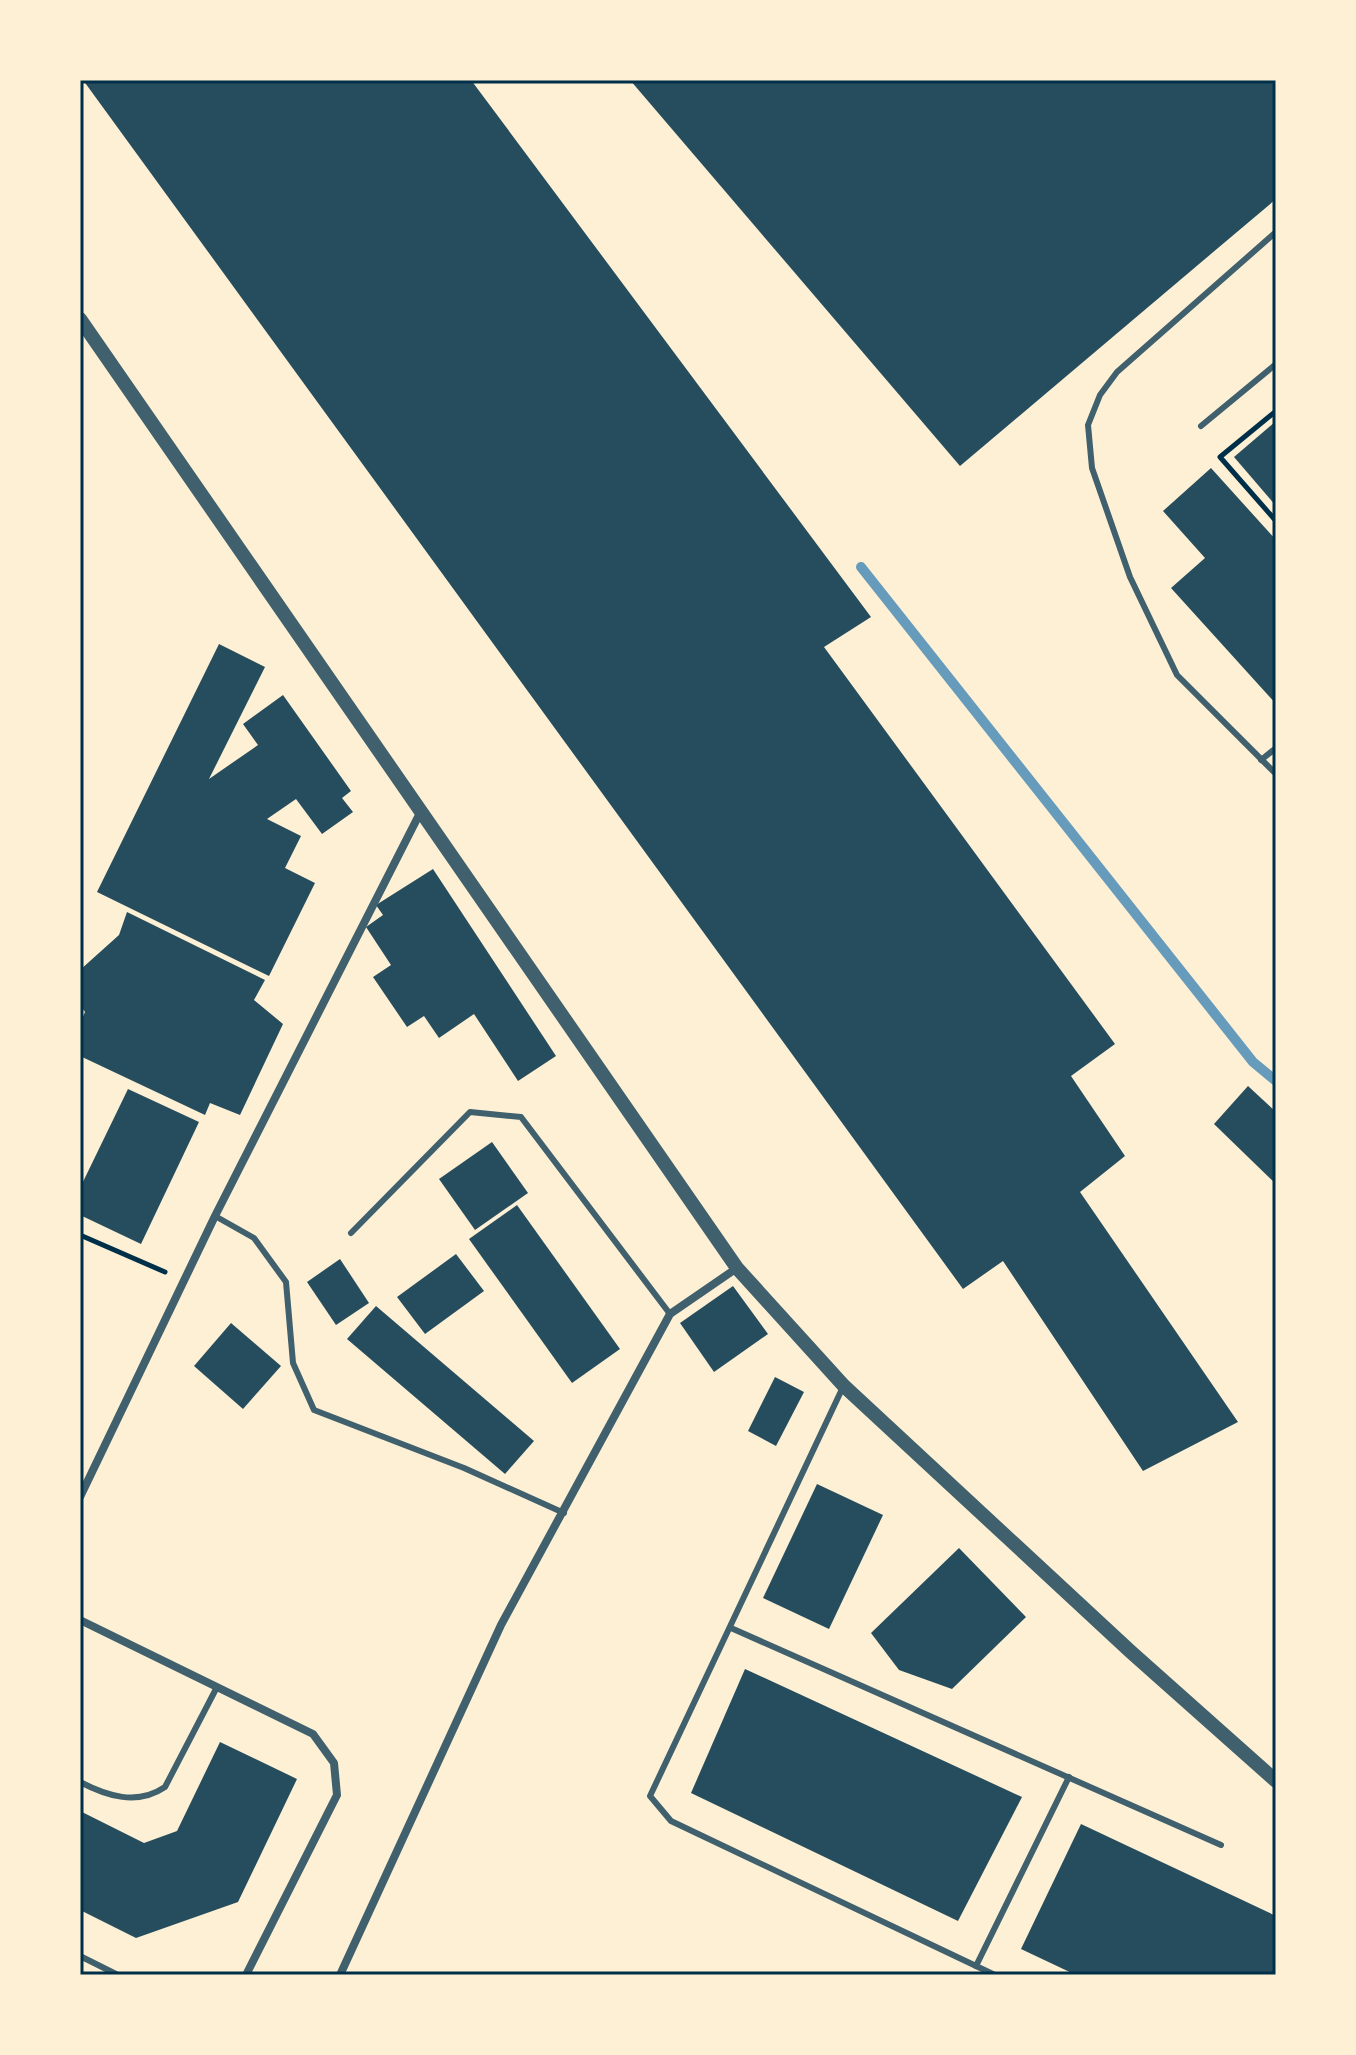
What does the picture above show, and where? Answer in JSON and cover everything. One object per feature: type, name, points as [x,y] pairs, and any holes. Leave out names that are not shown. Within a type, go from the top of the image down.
[{"type":"street","points":[[80,319],[737,1268],[844,1386],[1131,1652],[1276,1781]]},
{"type":"street","points":[[80,1497],[215,1216],[421,811]]},
{"type":"street","points":[[340,1975],[501,1625],[670,1314],[737,1268]]},
{"type":"street","points":[[80,1620],[313,1734],[334,1763],[337,1795],[246,1975]]},
{"type":"lane","points":[[1276,232],[1117,372],[1100,395],[1088,425],[1092,468],[1130,577],[1177,675],[1276,774]]},
{"type":"lane","points":[[1201,426],[1276,364]]},
{"type":"lane","points":[[1261,760],[1276,748]]},
{"type":"lane","points":[[351,1233],[470,1112],[521,1117],[670,1314]]},
{"type":"lane","points":[[215,1216],[254,1238],[286,1282],[293,1363],[314,1410],[464,1468],[564,1513]]},
{"type":"lane","points":[[844,1386],[650,1796],[671,1821],[995,1975]]},
{"type":"lane","points":[[731,1628],[1221,1845]]},
{"type":"lane","points":[[80,1782],[112,1798],[154,1795],[165,1787],[217,1687]]},
{"type":"lane","points":[[976,1966],[1069,1777]]},
{"type":"lane","points":[[80,1956],[118,1975]]},
{"type":"path","points":[[1276,411],[1220,457],[1276,521]]},
{"type":"path","points":[[80,1235],[184,1281]]},
{"type":"building","points":[[83,80],[471,80],[871,617],[824,647],[1115,1044],[1071,1076],[1125,1156],[1080,1192],[1238,1422],[1143,1471],[1003,1261],[963,1289]]},
{"type":"building","points":[[630,80],[1276,80],[1276,199],[960,466]]},
{"type":"building","points":[[1276,421],[1276,506],[1234,457]]},
{"type":"building","points":[[1211,468],[1276,540],[1276,704],[1171,588],[1205,558],[1163,511]]},
{"type":"building","points":[[219,644],[265,667],[209,779],[258,745],[243,724],[283,695],[351,791],[342,798],[353,812],[322,834],[296,799],[267,819],[301,836],[285,868],[315,883],[269,976],[97,892]]},
{"type":"building","points":[[433,869],[556,1056],[518,1081],[474,1014],[439,1038],[424,1016],[407,1027],[373,977],[391,965],[366,927],[383,915],[376,905]]},
{"type":"building","points":[[127,912],[265,980],[254,1000],[283,1024],[240,1115],[210,1103],[205,1115],[80,1056],[80,1023],[85,1012],[80,1005],[80,970],[119,935]]},
{"type":"building","points":[[1248,1086],[1276,1112],[1276,1184],[1214,1124]]},
{"type":"building","points":[[128,1089],[199,1122],[141,1244],[80,1215],[80,1188]]},
{"type":"building","points":[[492,1142],[528,1193],[475,1230],[439,1179]]},
{"type":"building","points":[[517,1205],[620,1349],[572,1383],[469,1239]]},
{"type":"building","points":[[456,1254],[484,1291],[425,1334],[397,1297]]},
{"type":"building","points":[[340,1259],[369,1303],[336,1325],[307,1282]]},
{"type":"building","points":[[733,1286],[768,1334],[714,1372],[680,1323]]},
{"type":"building","points":[[376,1306],[534,1441],[505,1474],[347,1339]]},
{"type":"building","points":[[231,1323],[281,1366],[243,1409],[194,1366]]},
{"type":"building","points":[[775,1377],[804,1392],[776,1446],[748,1431]]},
{"type":"building","points":[[817,1484],[883,1515],[829,1629],[763,1598]]},
{"type":"building","points":[[959,1548],[1026,1617],[952,1689],[899,1670],[871,1633]]},
{"type":"building","points":[[745,1669],[1022,1797],[958,1921],[691,1793]]},
{"type":"building","points":[[220,1742],[297,1779],[238,1902],[136,1938],[80,1910],[80,1811],[144,1843],[177,1831]]},
{"type":"building","points":[[1081,1824],[1276,1916],[1276,1975],[1076,1975],[1021,1949]]},
{"type":"waterway","points":[[861,567],[1253,1062],[1276,1081]]}]
